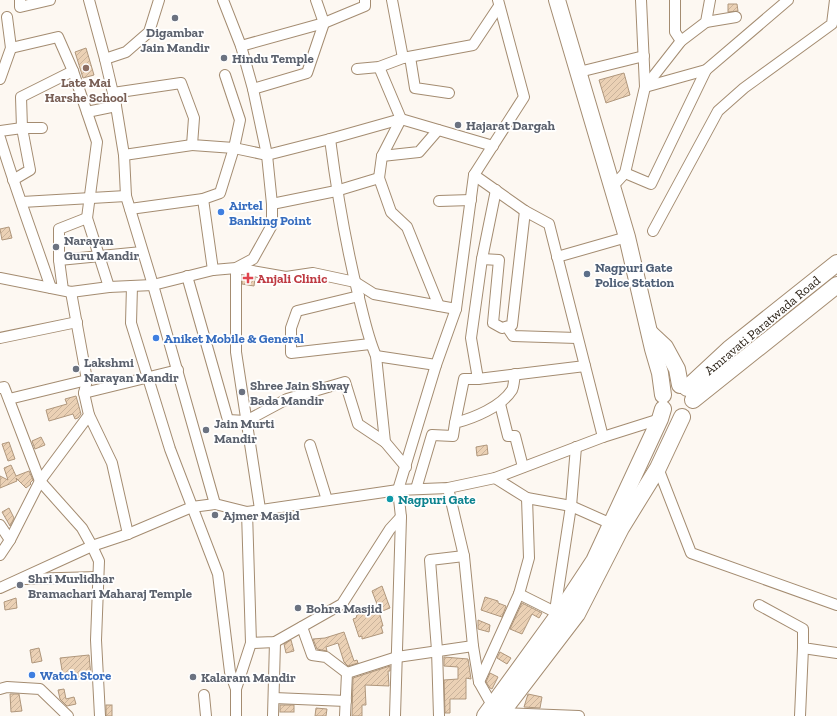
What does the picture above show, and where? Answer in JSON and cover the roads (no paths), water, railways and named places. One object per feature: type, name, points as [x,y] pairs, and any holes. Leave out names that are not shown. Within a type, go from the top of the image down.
[{"type":"main road","points":[[557,0],[627,237],[650,333],[652,349],[660,373],[662,408],[668,414],[675,417],[682,416],[688,413],[692,407],[687,391],[665,347],[650,333]]},
{"type":"main road","name":"Amravati Paratwada Road","points":[[687,391],[729,349],[837,263]]},
{"type":"main road","name":"Amravati Paratwada Road","points":[[687,391],[837,285]]},
{"type":"main road","points":[[494,713],[577,614],[616,526],[662,408],[667,389],[673,386],[687,391]]},
{"type":"main road","points":[[494,713],[557,612],[658,468],[682,416]]},
{"type":"street","points":[[0,80],[11,48],[3,18],[20,4],[50,0]]},
{"type":"street","points":[[89,0],[116,106],[124,155],[126,196],[178,370],[215,504]]},
{"type":"street","points":[[105,59],[126,52],[149,32],[158,0]]},
{"type":"street","points":[[223,0],[241,46],[253,89],[267,155],[272,204],[272,226],[261,246],[253,259],[236,268]]},
{"type":"street","points":[[253,89],[308,73],[324,23],[316,0]]},
{"type":"street","points":[[241,46],[324,23],[365,6],[365,0]]},
{"type":"street","points":[[392,0],[415,88],[449,93]]},
{"type":"street","points":[[613,186],[625,173],[645,87],[641,0]]},
{"type":"street","points":[[676,0],[675,32],[681,41]]},
{"type":"street","points":[[706,22],[710,0]]},
{"type":"street","points":[[625,173],[651,184],[706,70],[788,0]]},
{"type":"street","points":[[357,69],[379,67],[407,57],[473,45],[499,3]]},
{"type":"street","points":[[395,716],[401,516],[398,490],[436,365],[456,309],[474,175],[524,97],[499,3]]},
{"type":"street","points":[[653,231],[718,111],[744,88],[832,24],[836,5]]},
{"type":"street","points":[[645,87],[681,41],[706,22],[736,17]]},
{"type":"street","points":[[11,48],[58,37],[73,71],[96,142],[87,218],[109,287]]},
{"type":"street","points":[[579,72],[644,56]]},
{"type":"street","points":[[379,67],[401,119]]},
{"type":"street","points":[[645,87],[706,70]]},
{"type":"street","points":[[12,180],[30,170],[22,128],[21,97],[73,71]]},
{"type":"street","points":[[130,208],[203,199],[220,193],[234,148],[240,120],[225,75]]},
{"type":"street","points":[[113,93],[181,83],[194,118],[192,145]]},
{"type":"street","points":[[87,112],[116,106]]},
{"type":"street","points":[[124,155],[192,145],[234,148],[267,155],[401,119],[493,146]]},
{"type":"street","points":[[401,119],[382,156],[379,178],[391,212],[407,227],[439,306]]},
{"type":"street","points":[[0,132],[22,128],[42,128]]},
{"type":"street","points":[[382,156],[419,152],[438,130]]},
{"type":"street","points":[[0,138],[12,180],[22,202],[51,288]]},
{"type":"street","points":[[330,139],[336,191],[354,282],[359,296],[370,344],[376,356],[385,442]]},
{"type":"street","points":[[474,175],[548,224],[603,437]]},
{"type":"street","points":[[272,204],[336,191],[379,178]]},
{"type":"street","points":[[478,379],[471,338],[482,259],[496,190]]},
{"type":"street","points":[[22,202],[126,196]]},
{"type":"street","points":[[203,199],[213,270]]},
{"type":"street","points":[[439,201],[471,200]]},
{"type":"street","points":[[482,259],[499,260],[493,323],[502,328],[512,325],[525,210]]},
{"type":"street","points":[[87,218],[59,229],[59,260],[77,322],[87,380],[84,393],[89,415],[112,463],[128,534]]},
{"type":"street","points":[[557,258],[627,237]]},
{"type":"street","points":[[59,260],[142,252]]},
{"type":"street","points":[[236,268],[236,352],[260,509]]},
{"type":"street","points":[[0,278],[67,291],[153,285],[213,270],[236,268],[286,277],[313,273],[354,282],[374,294],[456,309]]},
{"type":"street","points":[[187,276],[228,420],[246,421],[287,399],[345,382],[358,424],[385,442],[406,467]]},
{"type":"street","points":[[132,286],[131,323],[170,449],[218,574],[230,672],[236,689]]},
{"type":"street","points":[[359,296],[297,311],[291,328],[291,353],[370,344]]},
{"type":"street","points":[[0,338],[77,322]]},
{"type":"street","points":[[507,327],[513,336],[577,338]]},
{"type":"street","points":[[376,356],[436,365]]},
{"type":"street","points":[[416,489],[432,435],[453,436],[464,379],[478,379],[585,366]]},
{"type":"street","points":[[84,393],[178,370]]},
{"type":"street","points":[[455,423],[467,420],[500,404],[513,389],[515,374]]},
{"type":"street","points":[[9,400],[87,380]]},
{"type":"street","points":[[0,388],[4,387],[40,481],[82,528],[98,561],[96,640],[100,716]]},
{"type":"street","points":[[500,404],[508,436],[515,436],[523,467]]},
{"type":"street","points":[[0,588],[92,546],[128,534],[192,507],[215,504],[247,512],[398,490],[448,488],[495,478],[603,437],[662,408]]},
{"type":"street","points":[[0,555],[10,540],[40,481],[89,415]]},
{"type":"street","points":[[310,445],[327,500]]},
{"type":"street","points":[[519,594],[557,612],[571,506],[576,447]]},
{"type":"street","points":[[658,468],[691,553],[837,605]]},
{"type":"street","points":[[495,478],[527,498],[571,506],[616,526]]},
{"type":"street","points":[[448,488],[464,556],[473,646],[479,682],[494,713],[579,716]]},
{"type":"street","points":[[479,682],[519,594],[529,558],[527,498]]},
{"type":"street","points":[[236,716],[236,689],[252,642],[247,512]]},
{"type":"street","points":[[252,642],[275,642],[342,604],[390,529],[401,516]]},
{"type":"street","points":[[0,526],[10,540]]},
{"type":"street","points":[[439,716],[437,650],[430,560],[464,556]]},
{"type":"street","points":[[19,580],[98,577]]},
{"type":"street","points":[[759,605],[803,629],[800,716]]},
{"type":"street","points":[[302,627],[312,655],[326,657],[347,673]]},
{"type":"street","points":[[273,716],[275,642]]},
{"type":"street","points":[[347,673],[397,657],[473,646]]},
{"type":"street","points":[[803,648],[837,653]]},
{"type":"street","points":[[345,716],[347,673]]},
{"type":"street","points":[[0,689],[7,686],[40,689],[68,716]]},
{"type":"street","points":[[204,695],[206,716]]},
{"type":"street","points":[[274,698],[346,701]]},
{"type":"place","name":"Digambar Jain Mandir","points":[[175,18]]},
{"type":"place","name":"Hindu Temple","points":[[224,58]]},
{"type":"place","name":"Late Mai Harshe School","points":[[86,68]]},
{"type":"place","name":"Hajarat Dargah","points":[[458,125]]},
{"type":"place","name":"Airtel Banking Point","points":[[221,212]]},
{"type":"place","name":"Narayan Guru Mandir","points":[[56,247]]},
{"type":"place","name":"Nagpuri Gate Police Station","points":[[587,274]]},
{"type":"place","name":"Anjali Clinic","points":[[248,278]]},
{"type":"place","name":"Aniket Mobile & General","points":[[156,338]]},
{"type":"place","name":"Lakshmi Narayan Mandir","points":[[76,369]]},
{"type":"place","name":"Shree Jain Shway Bada Mandir","points":[[242,392]]},
{"type":"place","name":"Jain Murti Mandir","points":[[206,430]]},
{"type":"place","name":"Nagpuri Gate","points":[[390,499]]},
{"type":"place","name":"Ajmer Masjid","points":[[215,515]]},
{"type":"place","name":"Shri Murlidhar Bramachari Maharaj Temple","points":[[20,585]]},
{"type":"place","name":"Bohra Masjid","points":[[298,608]]},
{"type":"place","name":"Watch Store","points":[[32,675]]},
{"type":"place","name":"Kalaram Mandir","points":[[193,677]]}]
